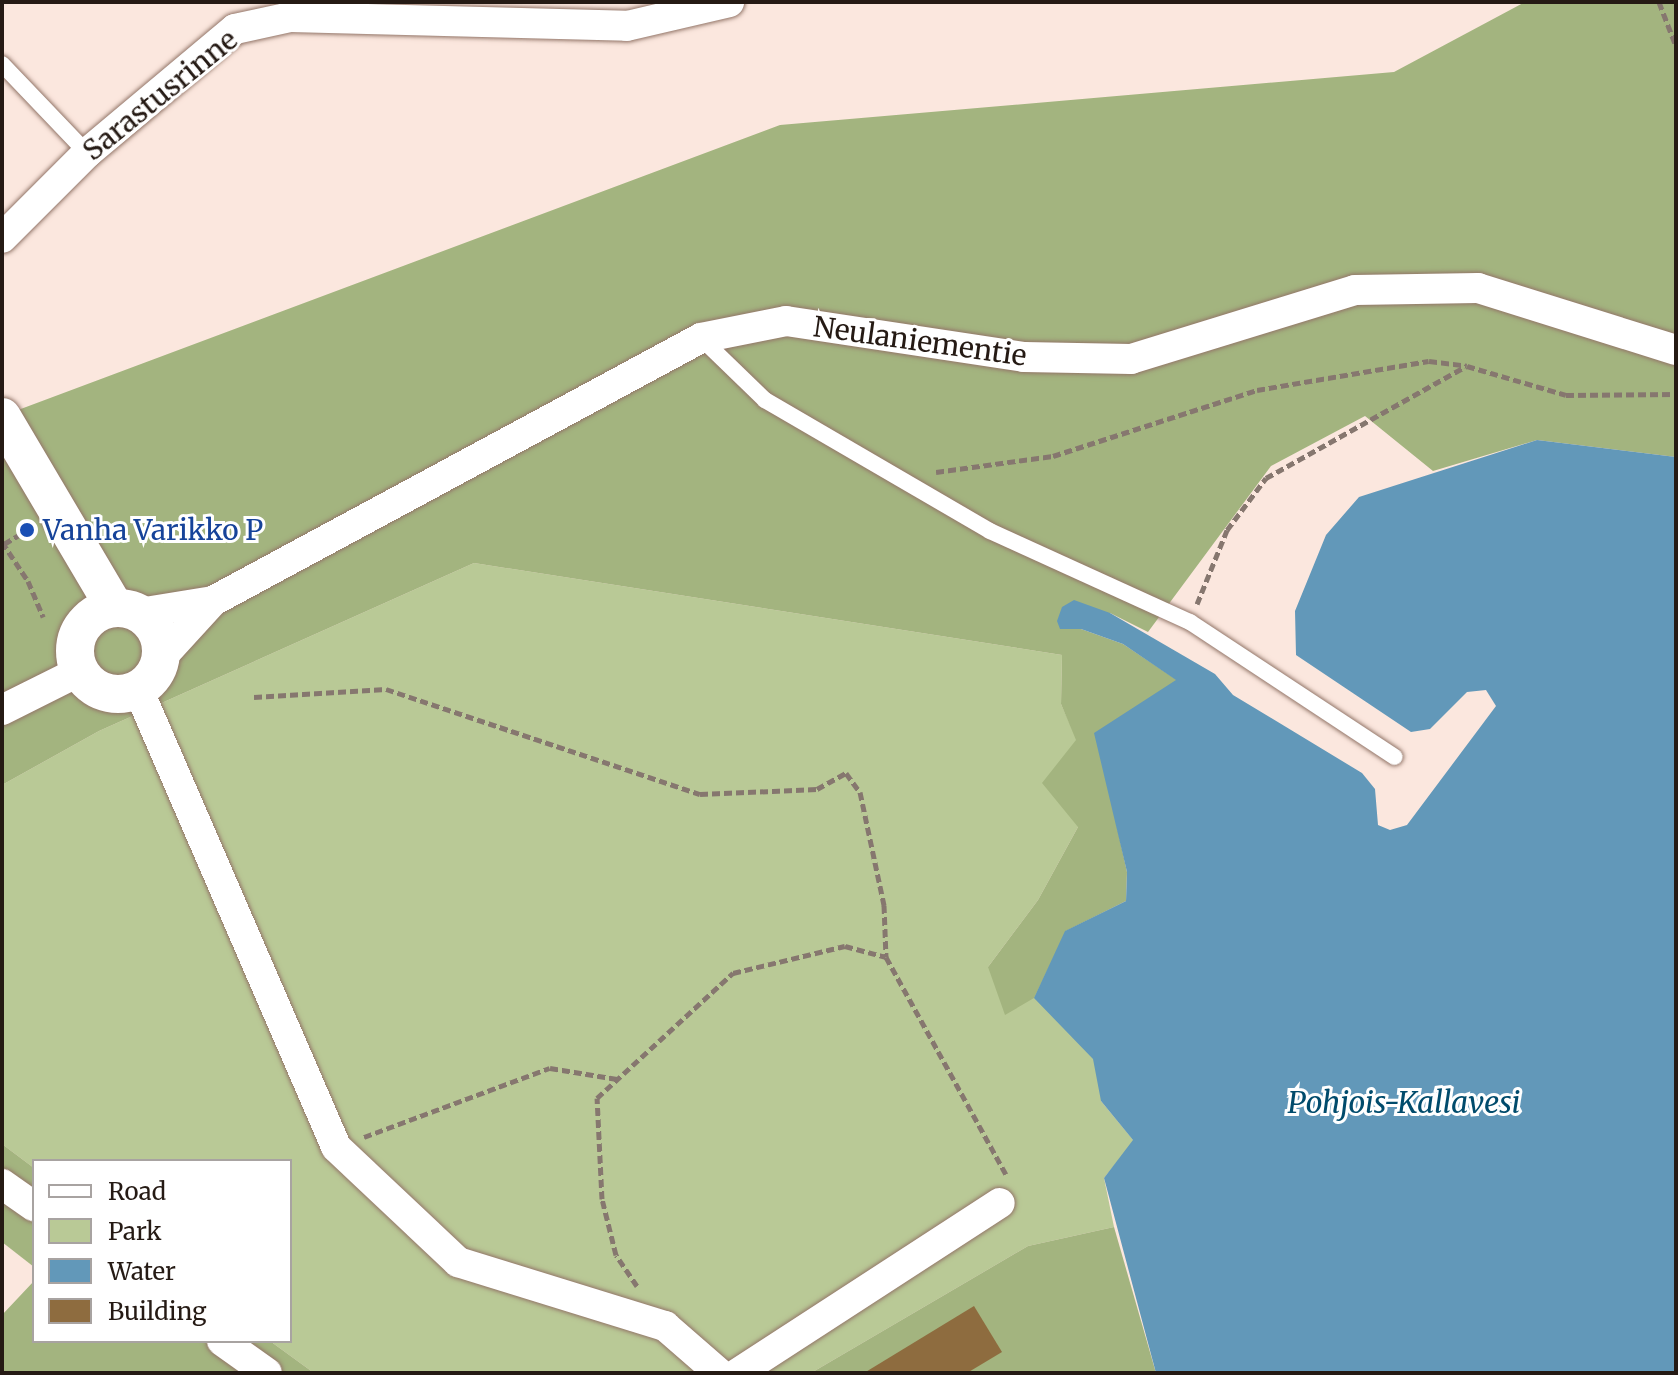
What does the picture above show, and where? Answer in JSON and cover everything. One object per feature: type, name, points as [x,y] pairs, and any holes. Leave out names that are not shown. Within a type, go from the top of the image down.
[{"type":"street","name":"Sarastusrinne","points":[[2,238],[87,153],[235,29],[290,17],[627,26],[729,2]]},
{"type":"street","name":"Neulaniementie","points":[[161,658],[213,601],[701,338],[786,321],[1024,357],[1131,359],[1355,290],[1478,288],[1676,350]]},
{"type":"street","points":[[2,417],[59,511],[82,560],[127,610],[157,631],[161,658],[149,681],[138,689],[112,693],[88,682],[80,671],[76,643],[90,619],[127,610]]},
{"type":"street","points":[[81,630],[82,560]]},
{"type":"street","name":"Neulaniementie","points":[[127,610],[213,601]]},
{"type":"street","points":[[2,710],[80,671]]},
{"type":"street","points":[[138,689],[336,1147],[458,1262],[665,1326],[719,1373]]},
{"type":"street","points":[[2,1184],[32,1205]]},
{"type":"street","points":[[738,1373],[1000,1203]]},
{"type":"street","points":[[225,1343],[267,1373]]},
{"type":"lane","points":[[2,64],[87,153]]},
{"type":"lane","points":[[701,338],[765,400],[990,531],[1190,622],[1395,757]]},
{"type":"path","points":[[1659,2],[1676,46]]},
{"type":"path","points":[[899,477],[1053,456],[1257,390],[1429,361],[1467,366],[1566,395],[1676,394]]},
{"type":"path","points":[[1190,622],[1227,530],[1266,478],[1467,366]]},
{"type":"path","points":[[27,530],[3,543],[28,581],[43,617]]},
{"type":"path","points":[[254,697],[386,689],[700,794],[817,789],[846,773],[860,792],[884,905],[886,957],[1015,1191],[1000,1203]]},
{"type":"path","points":[[665,1326],[616,1255],[602,1199],[597,1098],[733,973],[845,946],[886,957]]},
{"type":"path","points":[[336,1147],[550,1068],[618,1079]]},
{"type":"green space","points":[[1525,2],[1676,2],[1676,457],[1537,440],[1433,471],[1365,416],[1271,466],[1148,632],[1110,613],[1060,629],[1081,629],[1123,644],[1177,680],[1104,768],[1127,872],[1126,901],[1066,931],[1034,998],[1005,1015],[988,967],[1038,900],[1078,827],[1042,783],[1076,740],[1061,704],[1062,655],[474,563],[99,731],[2,785],[2,416],[780,125],[1394,72]]},
{"type":"green space","points":[[474,563],[1062,655],[1061,704],[1077,740],[1078,827],[1038,900],[988,967],[1101,917],[1101,1101],[1134,1141],[1104,1178],[1114,1227],[1028,1246],[811,1373],[314,1373],[273,1343],[292,1343],[292,1159],[32,1159],[32,1166],[2,1144],[2,785],[99,731]]},
{"type":"green space","points":[[2,1144],[32,1166],[32,1265],[2,1242]]},
{"type":"green space","points":[[1114,1227],[1156,1373],[811,1373],[1028,1246]]},
{"type":"green space","points":[[32,1283],[32,1343],[273,1343],[314,1373],[2,1373],[2,1315]]},
{"type":"water","name":"Pohjois-Kallavesi","points":[[1537,440],[1676,457],[1676,1373],[1156,1373],[1104,1178],[1133,1140],[1101,1101],[1093,1059],[1034,998],[1065,931],[1126,901],[1127,872],[1094,733],[1176,680],[1123,644],[1081,629],[1060,629],[1057,621],[1062,607],[1074,600],[1110,613],[1215,674],[1233,695],[1362,773],[1375,789],[1378,825],[1390,830],[1407,825],[1496,706],[1486,690],[1467,692],[1430,729],[1411,732],[1296,655],[1295,611],[1326,535],[1359,497]]},
{"type":"building","points":[[974,1306],[1002,1352],[967,1373],[864,1373]]},
{"type":"place","name":"Vanha Varikko P","points":[[27,530]]}]
